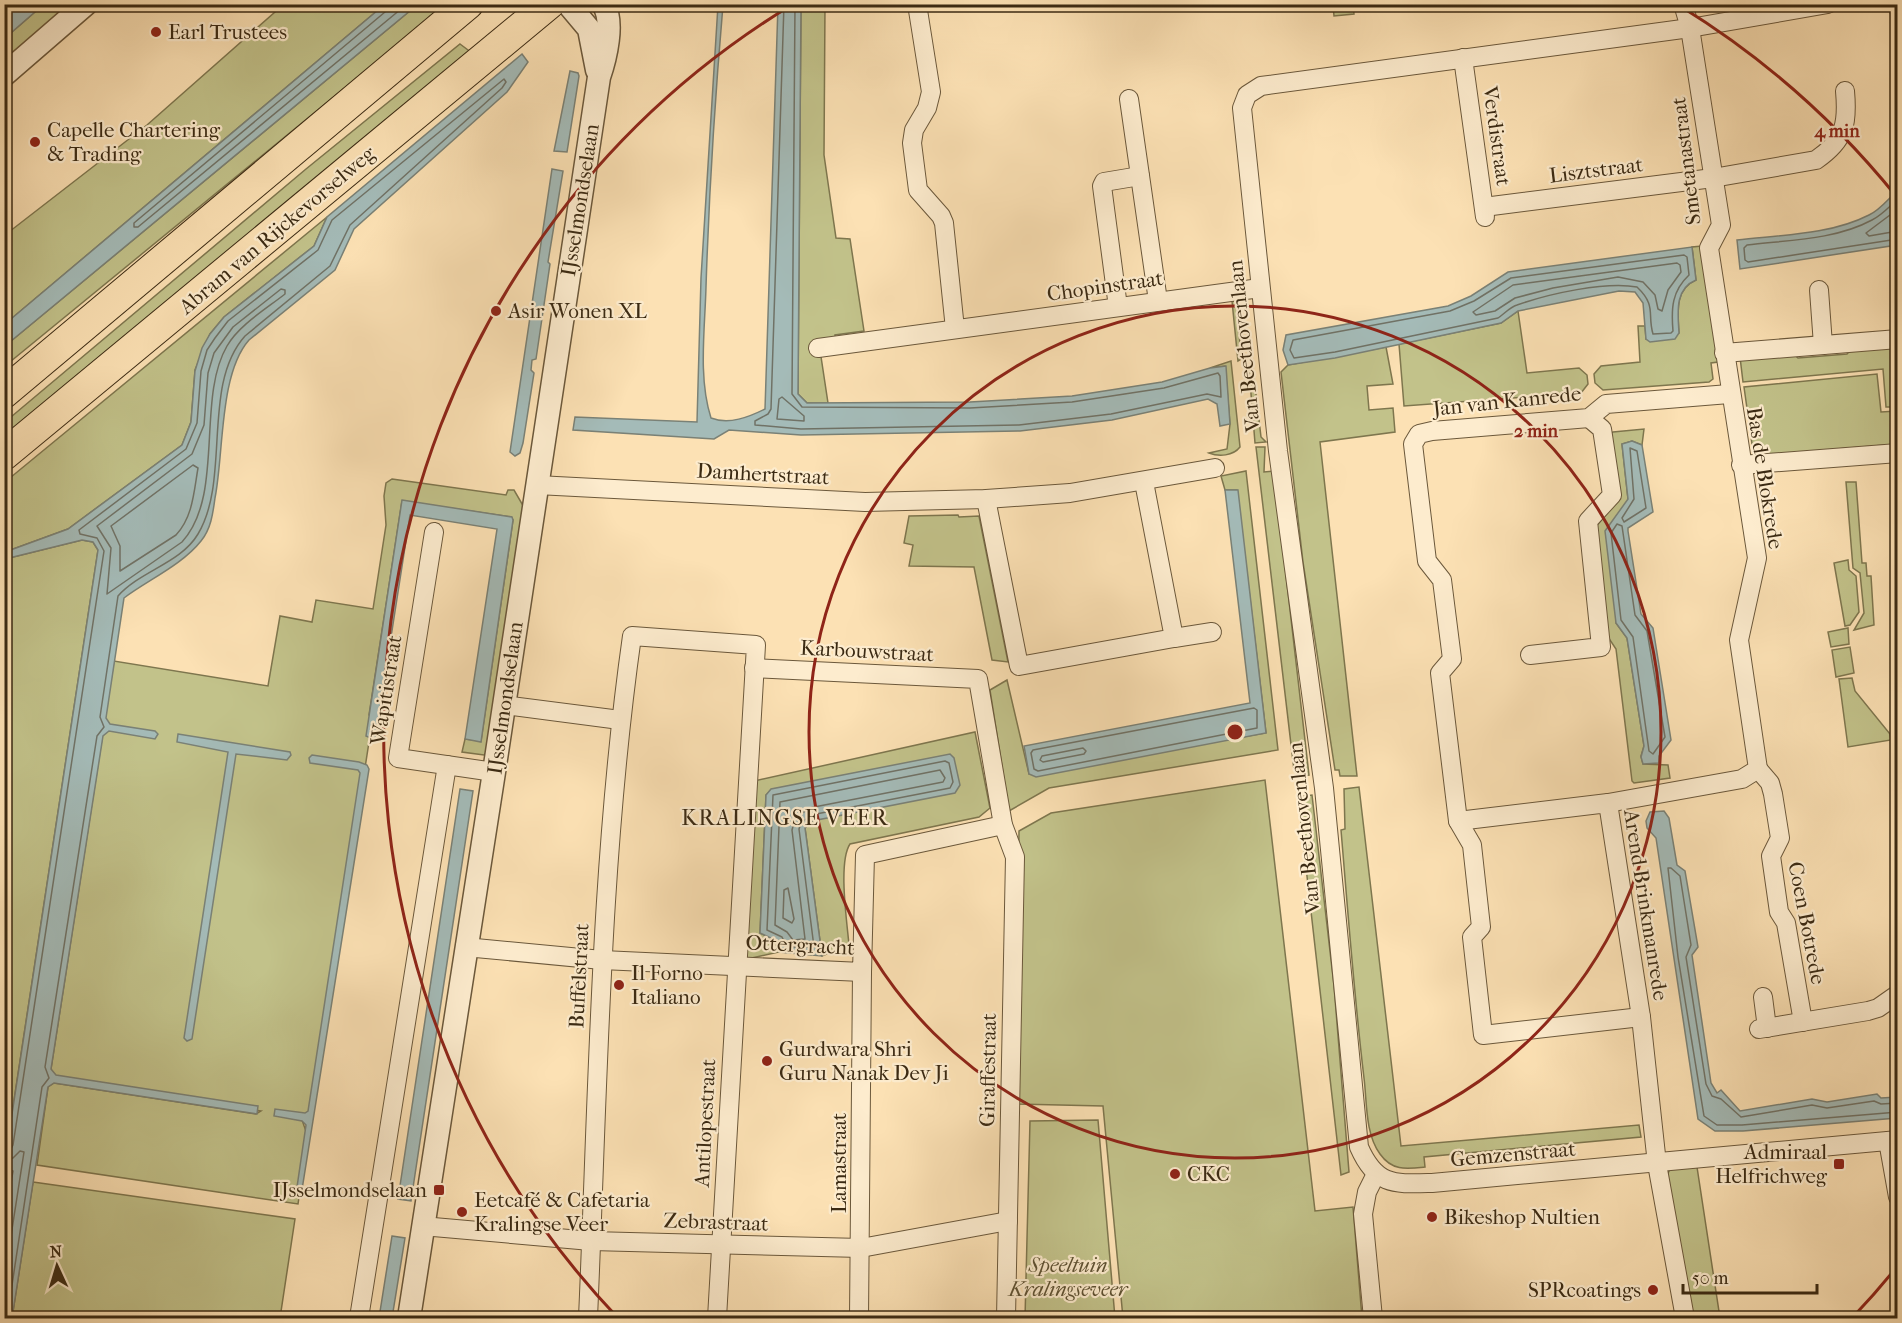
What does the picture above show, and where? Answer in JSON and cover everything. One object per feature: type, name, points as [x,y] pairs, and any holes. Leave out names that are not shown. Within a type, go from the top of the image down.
[{"type":"highway","points":[[4,393],[468,4]]},
{"type":"highway","name":"Abram van Rijckevorselweg","points":[[4,455],[549,4]]},
{"type":"highway","points":[[4,375],[98,314]]},
{"type":"street","points":[[4,75],[86,4]]},
{"type":"street","name":"IJsselmondselaan","points":[[568,4],[589,29],[598,77]]},
{"type":"street","name":"IJsselmondselaan","points":[[409,1318],[465,947],[495,772],[598,77],[606,57],[608,38],[606,9],[603,4]]},
{"type":"street","points":[[917,4],[931,92],[927,108],[914,130],[912,143],[918,190],[941,216],[944,223],[955,329]]},
{"type":"street","points":[[1683,4],[1690,28]]},
{"type":"street","name":"Van Beethovenlaan","points":[[1376,1174],[1359,1147],[1324,788],[1281,474],[1260,288],[1242,108],[1247,95],[1261,86],[1690,28],[1828,4]]},
{"type":"street","name":"Smetanastraat","points":[[1690,28],[1720,225],[1709,248],[1730,394]]},
{"type":"street","name":"Verdistraat","points":[[1463,58],[1484,213]]},
{"type":"street","name":"Lisztstraat","points":[[1484,213],[1816,160],[1830,150],[1840,138],[1847,119],[1845,91]]},
{"type":"street","points":[[1129,99],[1158,301]]},
{"type":"street","points":[[1118,307],[1102,186],[1104,182],[1140,176]]},
{"type":"street","name":"Chopinstraat","points":[[818,348],[1260,288]]},
{"type":"street","points":[[1820,290],[1823,345]]},
{"type":"street","points":[[1724,354],[1898,339]]},
{"type":"street","name":"Jan van Kanrede","points":[[1641,1017],[1483,1035],[1472,938],[1481,927],[1472,845],[1458,821],[1440,673],[1452,659],[1442,580],[1426,561],[1413,444],[1419,434],[1432,431],[1589,418],[1606,404],[1730,394]]},
{"type":"street","name":"Bas de Blokrede","points":[[1730,394],[1756,558],[1739,640],[1758,769]]},
{"type":"street","points":[[1530,655],[1601,646],[1588,521],[1612,495],[1602,429],[1589,418]]},
{"type":"street","points":[[1741,465],[1898,453]]},
{"type":"street","name":"Damhertstraat","points":[[537,485],[865,502],[986,499],[1070,493],[1215,468]]},
{"type":"street","points":[[1144,482],[1174,638]]},
{"type":"street","points":[[986,499],[1018,666],[1212,632]]},
{"type":"street","name":"Wapitistraat","points":[[434,532],[398,758],[495,772]]},
{"type":"street","name":"Buffelstraat","points":[[588,1318],[602,960],[620,720],[632,636],[756,645],[754,668]]},
{"type":"street","name":"Karbouwstraat","points":[[754,668],[978,680],[1003,825]]},
{"type":"street","name":"Ottergracht","points":[[754,668],[736,966],[862,972],[865,855],[1003,825]]},
{"type":"street","points":[[504,705],[620,720]]},
{"type":"street","points":[[359,1318],[447,765]]},
{"type":"street","points":[[1608,803],[1742,779],[1758,769]]},
{"type":"street","name":"Coen Botrede","points":[[1758,769],[1770,783],[1773,794],[1780,838],[1771,856],[1779,912],[1786,923],[1803,1022]]},
{"type":"street","name":"Arend Brinkmanrede","points":[[1458,821],[1608,803],[1641,1017],[1657,1164],[1685,1318]]},
{"type":"street","name":"Giraffestraat","points":[[1003,825],[1015,857],[1006,1318]]},
{"type":"street","points":[[465,947],[602,960],[736,966]]},
{"type":"street","name":"Antilopestraat","points":[[717,1318],[736,966]]},
{"type":"street","name":"Lamastraat","points":[[860,1318],[862,972]]},
{"type":"street","points":[[1763,998],[1763,1028],[1868,1011],[1878,1008],[1898,994]]},
{"type":"street","points":[[1657,1164],[1893,1141],[1898,1197]]},
{"type":"street","name":"Gemzenstraat","points":[[1376,1174],[1389,1182],[1399,1184],[1432,1184],[1657,1164]]},
{"type":"street","points":[[1373,1318],[1363,1214],[1367,1192],[1376,1174]]},
{"type":"street","name":"Zebrastraat","points":[[422,1226],[591,1241],[861,1248],[1008,1221]]},
{"type":"green space","points":[[43,5],[76,5],[5,65],[5,38]]},
{"type":"green space","points":[[283,5],[384,5],[5,324],[5,235],[147,125]]},
{"type":"green space","points":[[417,5],[446,5],[5,366],[5,346]]},
{"type":"green space","points":[[801,5],[825,5],[824,155],[836,238],[850,239],[864,331],[835,335],[836,348],[820,350],[828,403],[807,403],[798,394]]},
{"type":"green space","points":[[1333,5],[1353,5],[1354,14],[1334,16]]},
{"type":"green space","points":[[460,44],[472,53],[5,443],[5,422],[306,169]]},
{"type":"green space","points":[[327,217],[314,246],[224,317],[210,334],[195,370],[191,422],[182,445],[68,529],[5,552],[5,482]]},
{"type":"green space","points":[[1702,246],[1718,362],[1711,363],[1713,379],[1709,382],[1603,390],[1595,383],[1594,374],[1601,366],[1640,362],[1638,326],[1645,326],[1646,339],[1679,333],[1678,310],[1681,296],[1684,289],[1696,280],[1692,247]]},
{"type":"green space","points":[[1232,301],[1237,301],[1241,359],[1238,361]]},
{"type":"green space","points":[[1518,311],[1527,373],[1579,368],[1587,375],[1588,384],[1581,393],[1404,406],[1399,344],[1501,323]]},
{"type":"green space","points":[[1886,345],[1892,350],[1897,349],[1897,407],[1886,407],[1883,369],[1743,382],[1740,357],[1792,353],[1798,358],[1847,354],[1853,347]]},
{"type":"green space","points":[[1386,347],[1393,384],[1367,386],[1369,410],[1393,408],[1395,432],[1320,442],[1357,776],[1340,776],[1339,770],[1335,770],[1303,562],[1281,372],[1288,365]]},
{"type":"green space","points":[[1231,361],[1240,447],[1230,454],[1217,455],[1209,453],[1227,449],[1230,424],[1225,366],[1210,368]]},
{"type":"green space","points":[[1249,369],[1253,369],[1261,437],[1266,442],[1255,443]]},
{"type":"green space","points":[[1877,374],[1881,412],[1897,411],[1897,444],[1767,455],[1764,447],[1752,444],[1744,387]]},
{"type":"green space","points":[[1644,429],[1642,445],[1632,441],[1622,444],[1628,499],[1616,623],[1627,638],[1644,746],[1641,756],[1643,764],[1668,765],[1670,778],[1634,783],[1616,649],[1606,634],[1594,529],[1617,501],[1609,435],[1613,432]]},
{"type":"green space","points":[[1256,447],[1265,447],[1264,472],[1274,471],[1309,775],[1301,776],[1300,769],[1294,770]]},
{"type":"green space","points":[[1246,471],[1278,750],[1049,788],[1009,811],[990,690],[1007,680],[1029,774],[1266,733],[1237,490],[1225,490],[1221,476]]},
{"type":"green space","points":[[392,479],[506,495],[508,490],[514,490],[525,509],[489,750],[484,755],[462,752],[465,739],[481,741],[513,520],[511,517],[402,501],[369,715],[373,716],[311,1119],[302,1120],[308,1137],[298,1204],[37,1165],[48,1087],[54,1083],[256,1114],[261,1111],[55,1079],[51,1069],[114,661],[268,686],[280,616],[312,622],[316,600],[373,609],[386,525],[384,496],[386,483]]},
{"type":"green space","points":[[1846,482],[1856,482],[1862,563],[1866,563],[1867,576],[1871,576],[1874,625],[1854,630],[1864,613],[1860,573],[1853,568]]},
{"type":"green space","points":[[958,515],[959,517],[979,516],[1008,662],[992,660],[974,567],[909,566],[913,545],[904,543],[909,516]]},
{"type":"green space","points":[[82,540],[93,542],[98,550],[5,1159],[5,559]]},
{"type":"green space","points":[[1848,560],[1849,570],[1856,576],[1859,612],[1850,625],[1845,626],[1834,563]]},
{"type":"green space","points":[[1848,628],[1849,644],[1831,647],[1828,632]]},
{"type":"green space","points":[[1850,647],[1854,673],[1836,677],[1832,650]]},
{"type":"green space","points":[[1852,678],[1855,691],[1890,734],[1891,740],[1848,747],[1839,679]]},
{"type":"green space","points":[[975,732],[990,808],[979,817],[850,844],[844,864],[849,945],[822,956],[805,828],[812,821],[771,790],[766,795],[760,933],[779,942],[779,952],[747,959],[740,876],[745,783]]},
{"type":"green space","points":[[1265,780],[1315,1211],[1353,1207],[1362,1318],[1123,1318],[1103,1106],[1016,1104],[1019,831],[1051,813]]},
{"type":"green space","points":[[1359,787],[1401,1146],[1639,1125],[1641,1137],[1424,1157],[1425,1167],[1412,1168],[1395,1166],[1380,1154],[1372,1137],[1368,1117],[1341,830],[1345,829],[1344,789]]},
{"type":"green space","points":[[1312,795],[1334,986],[1349,1172],[1341,1175],[1298,797]]},
{"type":"green space","name":"Speeltuin Kralingseveer","points":[[1098,1120],[1115,1318],[1025,1318],[1030,1121]]},
{"type":"green space","points":[[1697,1167],[1720,1318],[1688,1318],[1664,1182],[1670,1169]]},
{"type":"green space","points":[[33,1182],[295,1219],[280,1318],[12,1318]]},
{"type":"water","points":[[801,4],[798,394],[807,403],[970,402],[1072,396],[1162,382],[1210,368],[1226,366],[1230,424],[1220,426],[1217,404],[1208,399],[1112,420],[1020,431],[801,435],[729,430],[714,439],[573,430],[575,417],[697,422],[701,278],[718,5],[723,5],[715,110],[703,353],[707,403],[711,418],[732,420],[765,409],[778,5]]},
{"type":"water","points":[[16,5],[43,5],[5,38],[5,15]]},
{"type":"water","points":[[384,5],[417,5],[5,346],[5,324]]},
{"type":"water","points":[[1888,5],[1897,5],[1897,36]]},
{"type":"water","points":[[522,54],[528,62],[507,92],[354,229],[335,270],[249,340],[239,355],[227,393],[218,480],[207,531],[201,541],[184,558],[124,598],[106,718],[110,724],[155,731],[158,734],[155,739],[109,731],[103,736],[51,1069],[56,1075],[258,1106],[257,1114],[54,1083],[48,1087],[12,1318],[5,1318],[5,1160],[98,550],[93,542],[82,540],[5,559],[5,552],[68,529],[182,445],[191,422],[195,371],[202,348],[224,317],[314,246],[327,217]]},
{"type":"water","points":[[570,71],[578,73],[579,76],[567,152],[554,151]]},
{"type":"water","points":[[552,169],[563,171],[548,262],[550,264],[536,359],[532,360],[531,370],[534,373],[523,443],[520,453],[515,456],[510,452]]},
{"type":"water","points":[[1897,191],[1897,245],[1740,269],[1737,240],[1838,227],[1873,213]]},
{"type":"water","points":[[1692,247],[1696,280],[1684,289],[1681,296],[1678,310],[1679,333],[1675,339],[1650,342],[1646,339],[1643,303],[1635,292],[1619,291],[1518,311],[1501,323],[1335,358],[1288,365],[1283,350],[1286,335],[1448,306],[1471,296],[1508,272]]},
{"type":"water","points":[[1632,441],[1642,445],[1653,512],[1628,528],[1628,531],[1641,614],[1653,628],[1671,740],[1659,756],[1659,763],[1643,764],[1641,757],[1644,746],[1627,638],[1616,623],[1605,531],[1628,499],[1622,444]]},
{"type":"water","points":[[1225,490],[1238,490],[1266,733],[1036,777],[1029,774],[1024,746],[1250,703]]},
{"type":"water","points":[[402,500],[512,517],[513,520],[481,742],[465,739],[497,529],[410,515],[375,740],[366,736]]},
{"type":"water","points":[[178,734],[290,752],[291,755],[287,760],[236,754],[192,1039],[187,1041],[184,1038],[228,752],[177,742]]},
{"type":"water","points":[[950,754],[954,758],[960,785],[955,793],[812,821],[805,828],[822,956],[779,952],[779,942],[760,933],[766,795],[771,789]]},
{"type":"water","points":[[312,755],[359,762],[367,765],[369,769],[301,1196],[296,1194],[306,1125],[302,1121],[274,1116],[275,1109],[305,1113],[308,1111],[360,773],[358,770],[310,763],[309,758]]},
{"type":"water","points":[[460,789],[473,791],[411,1201],[398,1199]]},
{"type":"water","points":[[1664,811],[1669,818],[1677,865],[1685,871],[1698,947],[1692,955],[1711,1083],[1717,1093],[1721,1090],[1740,1111],[1812,1099],[1827,1102],[1877,1094],[1881,1098],[1897,1097],[1897,1118],[1743,1131],[1715,1131],[1698,1119],[1656,838],[1647,828],[1646,821],[1650,812]]},
{"type":"water","points":[[392,1236],[405,1238],[392,1318],[379,1318]]},
{"type":"place","name":"Earl Trustees","points":[[156,32]]},
{"type":"place","name":"Capelle Chartering & Trading","points":[[35,142]]},
{"type":"place","name":"Asir Wonen XL","points":[[496,311]]},
{"type":"place","name":"Il Forno Italiano","points":[[619,985]]},
{"type":"place","name":"Gurdwara Shri Guru Nanak Dev Ji","points":[[767,1061]]},
{"type":"place","name":"Admiraal Helfrichweg","points":[[1839,1164]]},
{"type":"place","name":"CKC","points":[[1175,1174]]},
{"type":"place","name":"IJsselmondselaan","points":[[439,1190]]},
{"type":"place","name":"Eetcafé & Cafetaria Kralingse Veer","points":[[462,1212]]},
{"type":"place","name":"Bikeshop Nultien","points":[[1432,1217]]},
{"type":"place","name":"SPRcoatings","points":[[1653,1290]]},
{"type":"district","name":"KRALINGSE VEER","points":[[785,817]]}]
